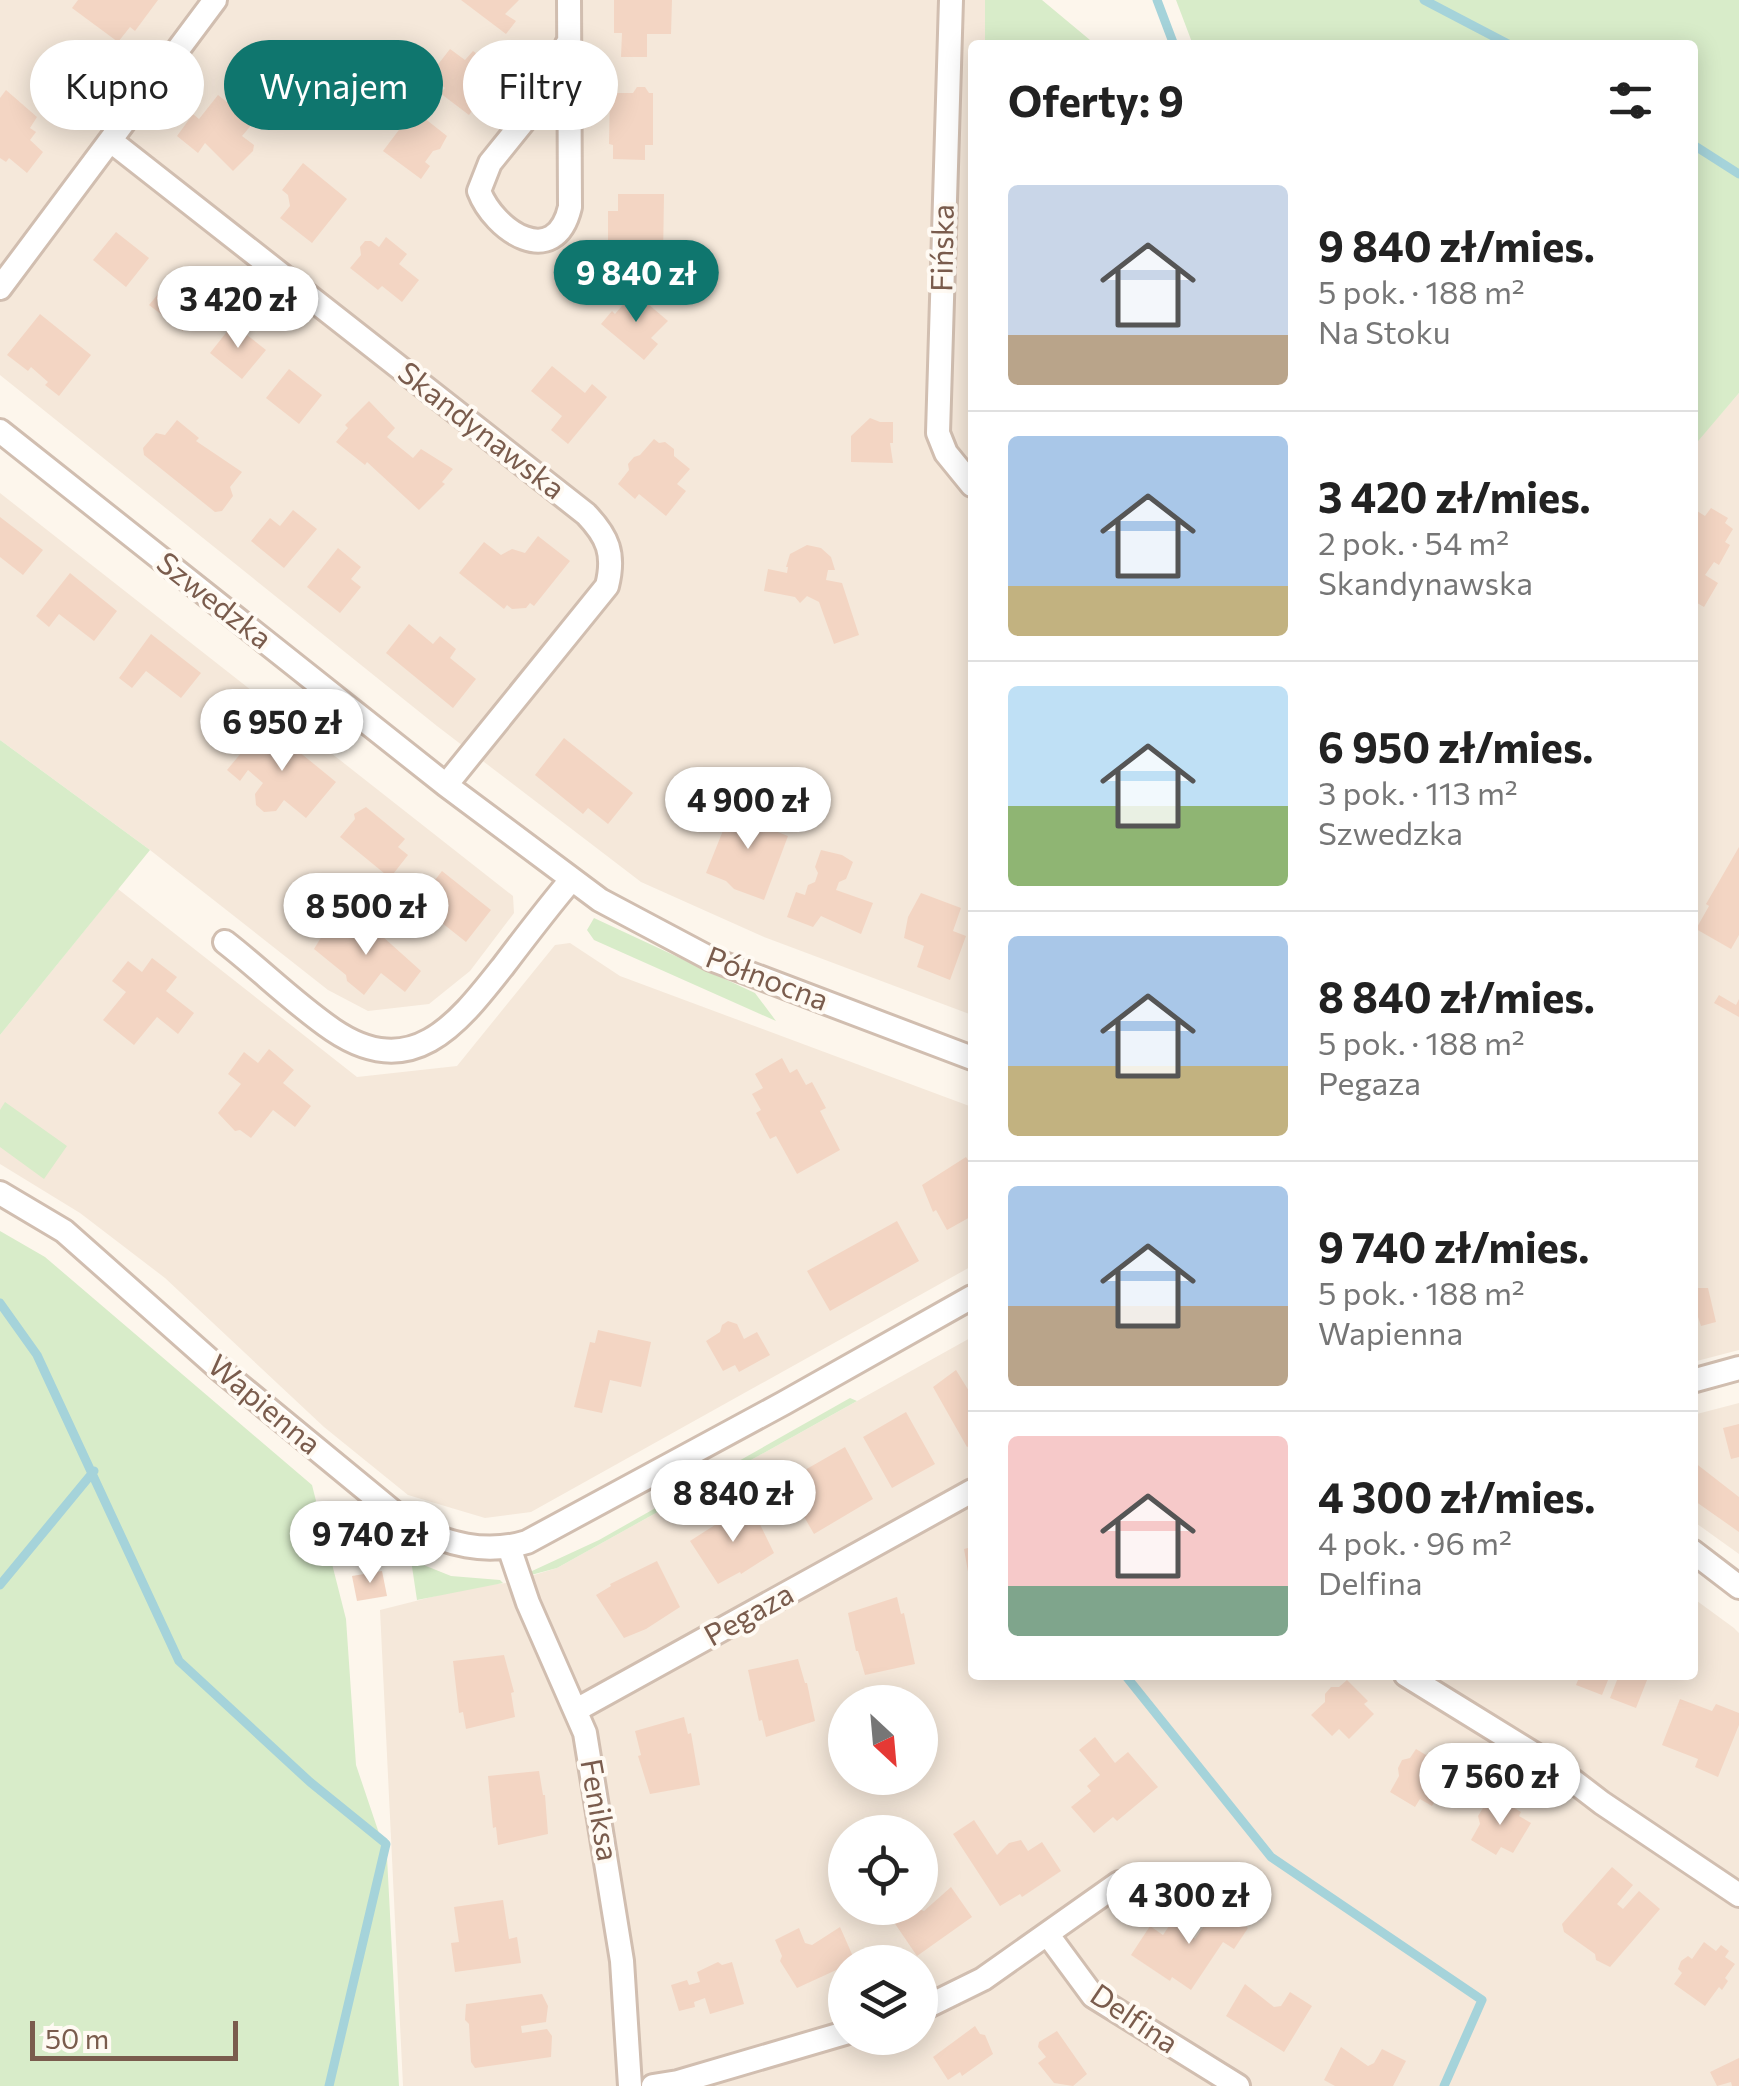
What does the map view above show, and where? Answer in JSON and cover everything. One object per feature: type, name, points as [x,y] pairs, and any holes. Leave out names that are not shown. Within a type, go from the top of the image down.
[{"type":"street","points":[[2,284],[215,0]]},
{"type":"street","points":[[568,40],[569,0]]},
{"type":"street","name":"Fińska","points":[[951,0],[938,433],[946,453],[968,480]]},
{"type":"street","points":[[568,44],[570,207],[566,226],[554,238],[538,242],[522,238],[494,215],[484,204],[480,191],[490,163],[548,91],[568,44]]},
{"type":"street","name":"Skandynawska","points":[[111,141],[603,531],[612,564],[607,586],[446,785]]},
{"type":"street","name":"Szwedzka","points":[[0,431],[571,880]]},
{"type":"street","points":[[224,942],[334,1030],[374,1046],[406,1048],[438,1038],[465,1016],[571,880]]},
{"type":"street","name":"Północna","points":[[571,880],[641,924],[711,959],[968,1056]]},
{"type":"street","name":"Wapienna","points":[[0,1193],[64,1231],[223,1372],[409,1524],[456,1544],[492,1549],[510,1548],[588,1510],[968,1298]]},
{"type":"street","points":[[1698,1379],[1739,1368]]},
{"type":"street","name":"Pegaza","points":[[578,1709],[968,1493]]},
{"type":"street","name":"Feniksa","points":[[510,1548],[535,1619],[586,1733],[622,1961],[630,2086]]},
{"type":"street","points":[[1698,1556],[1739,1587]]},
{"type":"street","points":[[1414,1680],[1555,1767],[1739,1895]]},
{"type":"street","points":[[938,2001],[983,1980],[1119,1883]]},
{"type":"street","name":"Delfina","points":[[1048,1935],[1093,1996],[1238,2086]]},
{"type":"street","points":[[652,2086],[828,2039]]},
{"type":"shaded area","points":[[0,0],[985,0],[985,40],[968,40],[968,1014],[764,937],[641,882],[437,726],[0,375]]},
{"type":"shaded area","points":[[1739,393],[1739,1350],[1698,1361],[1698,440]]},
{"type":"shaded area","points":[[0,493],[513,896],[514,913],[470,971],[429,1004],[368,1011],[328,990],[150,850],[0,740]]},
{"type":"shaded area","points":[[118,889],[357,1077],[457,1066],[555,945],[570,943],[620,976],[968,1106],[968,1268],[531,1512],[485,1518],[408,1495],[324,1427],[165,1278],[80,1213],[0,1164],[0,1035]]},
{"type":"shaded area","points":[[968,1339],[968,1680],[1698,1680],[1698,1602],[1739,1633],[1739,2086],[403,2086],[380,1610],[475,1586],[507,1583],[557,1568]]},
{"type":"shaded area","points":[[1739,1403],[1739,1554],[1698,1525],[1698,1414]]},
{"type":"green space","points":[[985,0],[1042,0],[1090,40],[985,40]]},
{"type":"green space","points":[[1176,0],[1739,0],[1739,393],[1698,441],[1698,40],[1191,40]]},
{"type":"green space","points":[[0,740],[150,850],[0,1035]]},
{"type":"green space","points":[[594,918],[755,993],[776,1021],[594,940],[587,930]]},
{"type":"green space","points":[[5,1102],[67,1146],[44,1179],[0,1147],[0,1110]]},
{"type":"green space","points":[[0,1231],[45,1257],[312,1485],[346,1619],[356,1765],[387,1857],[399,2086],[0,2086]]},
{"type":"green space","points":[[850,1398],[857,1401],[557,1568],[531,1575],[532,1571],[599,1540]]},
{"type":"green space","points":[[411,1560],[451,1576],[503,1583],[417,1600]]},
{"type":"building","points":[[78,0],[158,0],[135,31],[130,27],[120,40],[72,8]]},
{"type":"building","points":[[461,0],[519,0],[505,14],[516,21],[506,34]]},
{"type":"building","points":[[614,0],[672,0],[671,34],[647,34],[647,57],[621,57],[622,33],[614,33]]},
{"type":"building","points":[[450,49],[463,59],[463,110],[443,95],[443,58]]},
{"type":"building","points":[[637,87],[645,87],[653,93],[653,145],[645,145],[645,160],[613,159],[609,130],[618,130],[618,93],[633,93]]},
{"type":"building","points":[[6,90],[30,111],[30,130],[36,132],[30,140],[43,152],[27,173],[9,158],[6,162],[0,158],[0,98]]},
{"type":"building","points":[[218,95],[224,100],[224,130],[247,130],[242,136],[254,145],[253,151],[233,171],[205,143],[198,153],[177,136],[181,130],[204,130],[204,113]]},
{"type":"building","points":[[399,130],[439,130],[447,136],[440,149],[433,151],[425,162],[430,166],[421,179],[383,151]]},
{"type":"building","points":[[303,163],[347,199],[312,243],[280,218],[290,206],[288,195],[282,190]]},
{"type":"building","points":[[618,194],[664,194],[663,259],[617,258],[618,241],[608,241],[608,211],[618,211]]},
{"type":"building","points":[[116,232],[149,258],[126,287],[93,260]]},
{"type":"building","points":[[386,237],[407,254],[399,264],[419,280],[402,302],[382,286],[378,290],[350,268],[361,255],[360,247],[365,241],[379,247]]},
{"type":"building","points":[[172,277],[205,303],[183,331],[149,305]]},
{"type":"building","points":[[634,292],[668,321],[651,338],[658,344],[644,360],[601,324]]},
{"type":"building","points":[[40,314],[91,355],[59,396],[31,367],[28,371],[7,355]]},
{"type":"building","points":[[233,324],[266,350],[242,379],[210,353]]},
{"type":"building","points":[[552,366],[585,393],[592,384],[607,397],[568,444],[551,430],[562,416],[531,391]]},
{"type":"building","points":[[289,369],[322,395],[299,424],[266,398]]},
{"type":"building","points":[[369,401],[395,428],[387,437],[413,458],[421,449],[453,469],[442,482],[445,484],[419,510],[367,462],[365,465],[336,442],[348,428],[345,425]]},
{"type":"building","points":[[870,418],[893,422],[893,463],[851,462],[851,436]]},
{"type":"building","points":[[177,420],[199,438],[196,441],[242,472],[230,487],[233,496],[222,511],[215,512],[144,455],[143,448],[156,433],[165,435]]},
{"type":"building","points":[[654,439],[674,449],[674,456],[690,469],[677,484],[686,491],[666,516],[639,494],[635,499],[618,484],[629,470],[628,464]]},
{"type":"building","points":[[1711,508],[1728,518],[1725,523],[1733,529],[1725,542],[1730,545],[1719,565],[1714,562],[1705,575],[1718,583],[1704,607],[1698,604],[1698,512],[1705,516]]},
{"type":"building","points":[[293,510],[317,529],[284,568],[251,541],[270,518],[280,526]]},
{"type":"building","points":[[0,517],[43,550],[23,575],[0,557]]},
{"type":"building","points":[[538,536],[570,561],[534,606],[530,603],[526,608],[512,609],[507,605],[504,609],[459,573],[484,542],[501,555],[512,549],[525,553]]},
{"type":"building","points":[[807,545],[821,548],[831,557],[835,570],[828,570],[826,580],[842,583],[859,635],[834,644],[819,602],[807,596],[800,603],[795,597],[764,591],[768,569],[787,573],[790,554]]},
{"type":"building","points":[[338,548],[361,567],[351,579],[361,587],[340,613],[307,587]]},
{"type":"building","points":[[70,573],[117,611],[94,641],[59,614],[49,627],[36,616]]},
{"type":"building","points":[[409,624],[433,644],[440,636],[456,649],[450,658],[476,679],[453,708],[386,653]]},
{"type":"building","points":[[151,634],[201,673],[181,698],[146,671],[132,688],[119,678]]},
{"type":"building","points":[[265,724],[336,782],[306,818],[284,800],[276,811],[264,812],[256,805],[255,794],[263,783],[248,770],[240,781],[227,770]]},
{"type":"building","points":[[564,738],[633,793],[608,824],[588,808],[583,814],[535,775]]},
{"type":"building","points":[[734,803],[774,821],[770,829],[788,836],[764,900],[706,873]]},
{"type":"building","points":[[366,807],[405,839],[398,847],[408,855],[390,878],[340,837],[355,819],[354,814]]},
{"type":"building","points":[[1739,847],[1739,935],[1731,949],[1698,930],[1709,906],[1706,904]]},
{"type":"building","points":[[821,850],[853,862],[836,890],[873,903],[861,934],[821,916],[813,927],[787,917],[796,892],[805,895],[808,885],[815,882]]},
{"type":"building","points":[[442,871],[491,910],[466,942],[417,903]]},
{"type":"building","points":[[921,893],[961,908],[953,931],[966,936],[950,980],[917,967],[924,946],[904,938],[908,917]]},
{"type":"building","points":[[331,921],[337,921],[360,942],[372,927],[421,971],[405,992],[381,973],[364,995],[314,949]]},
{"type":"building","points":[[152,958],[177,977],[166,991],[194,1013],[178,1034],[157,1017],[134,1045],[103,1020],[126,992],[112,981],[128,961],[142,972]]},
{"type":"building","points":[[1719,995],[1736,1005],[1739,999],[1739,1017],[1714,1003]]},
{"type":"building","points":[[269,1049],[294,1070],[283,1083],[311,1106],[295,1127],[273,1110],[251,1138],[235,1131],[218,1113],[241,1084],[228,1074],[244,1052],[258,1063]]},
{"type":"building","points":[[782,1058],[790,1073],[797,1069],[806,1085],[812,1082],[826,1108],[820,1111],[840,1150],[797,1174],[776,1136],[770,1139],[756,1113],[761,1110],[752,1094],[763,1088],[755,1074]]},
{"type":"building","points":[[966,1157],[968,1218],[947,1230],[936,1210],[933,1212],[922,1185]]},
{"type":"building","points":[[897,1221],[919,1261],[830,1311],[807,1271]]},
{"type":"building","points":[[1698,1288],[1708,1288],[1716,1322],[1701,1326]]},
{"type":"building","points":[[728,1321],[737,1324],[744,1339],[757,1332],[770,1355],[739,1372],[735,1365],[723,1371],[706,1341]]},
{"type":"building","points":[[598,1330],[651,1342],[641,1387],[610,1380],[602,1413],[574,1407],[590,1342],[595,1343]]},
{"type":"building","points":[[956,1370],[968,1390],[967,1447],[933,1387]]},
{"type":"building","points":[[906,1412],[935,1464],[892,1488],[863,1437]]},
{"type":"building","points":[[1739,1424],[1739,1457],[1731,1459],[1723,1428]]},
{"type":"building","points":[[845,1447],[873,1499],[814,1534],[784,1482]]},
{"type":"building","points":[[1698,1465],[1739,1497],[1739,1532],[1698,1503]]},
{"type":"building","points":[[751,1506],[774,1553],[718,1584],[690,1541]]},
{"type":"building","points":[[657,1561],[680,1607],[624,1638],[596,1595]]},
{"type":"building","points":[[382,1571],[387,1596],[357,1601],[352,1576]]},
{"type":"building","points":[[897,1597],[915,1664],[865,1675],[848,1613]]},
{"type":"building","points":[[504,1655],[514,1692],[511,1693],[515,1717],[466,1729],[463,1712],[459,1713],[453,1661]]},
{"type":"building","points":[[798,1659],[815,1721],[766,1737],[748,1670]]},
{"type":"building","points":[[1347,1680],[1368,1701],[1364,1704],[1374,1714],[1349,1739],[1339,1729],[1332,1736],[1311,1715],[1325,1702],[1331,1687],[1339,1687]]},
{"type":"building","points":[[1578,1680],[1608,1680],[1602,1695],[1576,1685]]},
{"type":"building","points":[[1617,1680],[1647,1680],[1636,1708],[1610,1698]]},
{"type":"building","points":[[1680,1699],[1712,1711],[1716,1704],[1739,1713],[1739,1725],[1718,1777],[1695,1767],[1698,1759],[1662,1745]]},
{"type":"building","points":[[684,1717],[688,1734],[691,1733],[700,1785],[650,1794],[635,1731]]},
{"type":"building","points":[[1095,1737],[1115,1763],[1128,1752],[1158,1787],[1117,1821],[1113,1817],[1094,1833],[1071,1807],[1091,1791],[1087,1786],[1100,1775],[1079,1750]]},
{"type":"building","points":[[1416,1749],[1441,1764],[1438,1769],[1450,1776],[1432,1806],[1420,1799],[1415,1807],[1390,1792],[1402,1760],[1410,1758]]},
{"type":"building","points":[[539,1771],[548,1834],[498,1845],[488,1776]]},
{"type":"building","points":[[1496,1797],[1531,1823],[1513,1853],[1501,1847],[1496,1855],[1471,1840],[1480,1824],[1478,1816]]},
{"type":"building","points":[[974,1820],[997,1855],[1009,1843],[1021,1840],[1028,1851],[1042,1842],[1061,1871],[1022,1897],[1020,1894],[1000,1906],[953,1834]]},
{"type":"building","points":[[1612,1867],[1633,1885],[1617,1904],[1623,1909],[1639,1891],[1660,1909],[1610,1967],[1564,1932],[1562,1924]]},
{"type":"building","points":[[951,1887],[972,1917],[933,1945],[910,1945],[896,1925],[938,1925],[938,1899]]},
{"type":"building","points":[[503,1900],[509,1939],[517,1937],[521,1963],[455,1972],[451,1943],[459,1942],[454,1907]]},
{"type":"building","points":[[1219,1904],[1248,1928],[1234,1949],[1223,1942],[1191,1990],[1131,1955],[1150,1926],[1163,1935],[1171,1923],[1183,1927],[1195,1939]]},
{"type":"building","points":[[840,1927],[848,1945],[828,1945],[828,1974],[797,1988],[780,1961],[782,1956],[775,1940],[799,1928],[805,1943],[812,1945]]},
{"type":"building","points":[[1704,1942],[1716,1951],[1721,1945],[1729,1951],[1725,1957],[1735,1964],[1722,1990],[1719,1987],[1705,2006],[1674,1984],[1682,1973],[1678,1969],[1681,1961],[1688,1956],[1692,1959]]},
{"type":"building","points":[[718,1962],[732,1962],[744,2004],[710,2014],[705,1998],[694,2002],[695,2007],[679,2011],[671,1985],[687,1980],[689,1985],[700,1982],[697,1972]]},
{"type":"building","points":[[1245,1984],[1274,2007],[1281,2006],[1290,1992],[1312,2006],[1284,2052],[1226,2016]]},
{"type":"building","points":[[542,1994],[548,2006],[546,2022],[521,2026],[522,2033],[547,2029],[552,2036],[551,2057],[475,2068],[471,2062],[469,2024],[465,2020],[466,2004]]},
{"type":"building","points":[[975,2026],[985,2035],[993,2054],[962,2076],[960,2072],[948,2080],[933,2057]]},
{"type":"building","points":[[1057,2031],[1087,2074],[1073,2086],[1054,2083],[1038,2063],[1046,2057],[1038,2047],[1039,2042]]},
{"type":"building","points":[[1341,2047],[1368,2066],[1382,2049],[1406,2061],[1393,2086],[1335,2086],[1324,2080]]},
{"type":"building","points":[[1739,2058],[1739,2086],[1732,2086],[1731,2082],[1717,2086],[1710,2072]]},
{"type":"waterway","points":[[1157,0],[1172,40]]},
{"type":"waterway","points":[[1424,0],[1500,40]]},
{"type":"waterway","points":[[1698,148],[1739,174]]},
{"type":"waterway","points":[[0,1303],[37,1355],[179,1661],[310,1782],[384,1842]]},
{"type":"waterway","points":[[0,1585],[94,1471]]},
{"type":"waterway","points":[[1129,1680],[1271,1857],[1482,2000],[1444,2086]]},
{"type":"waterway","points":[[329,2086],[386,1844]]}]
